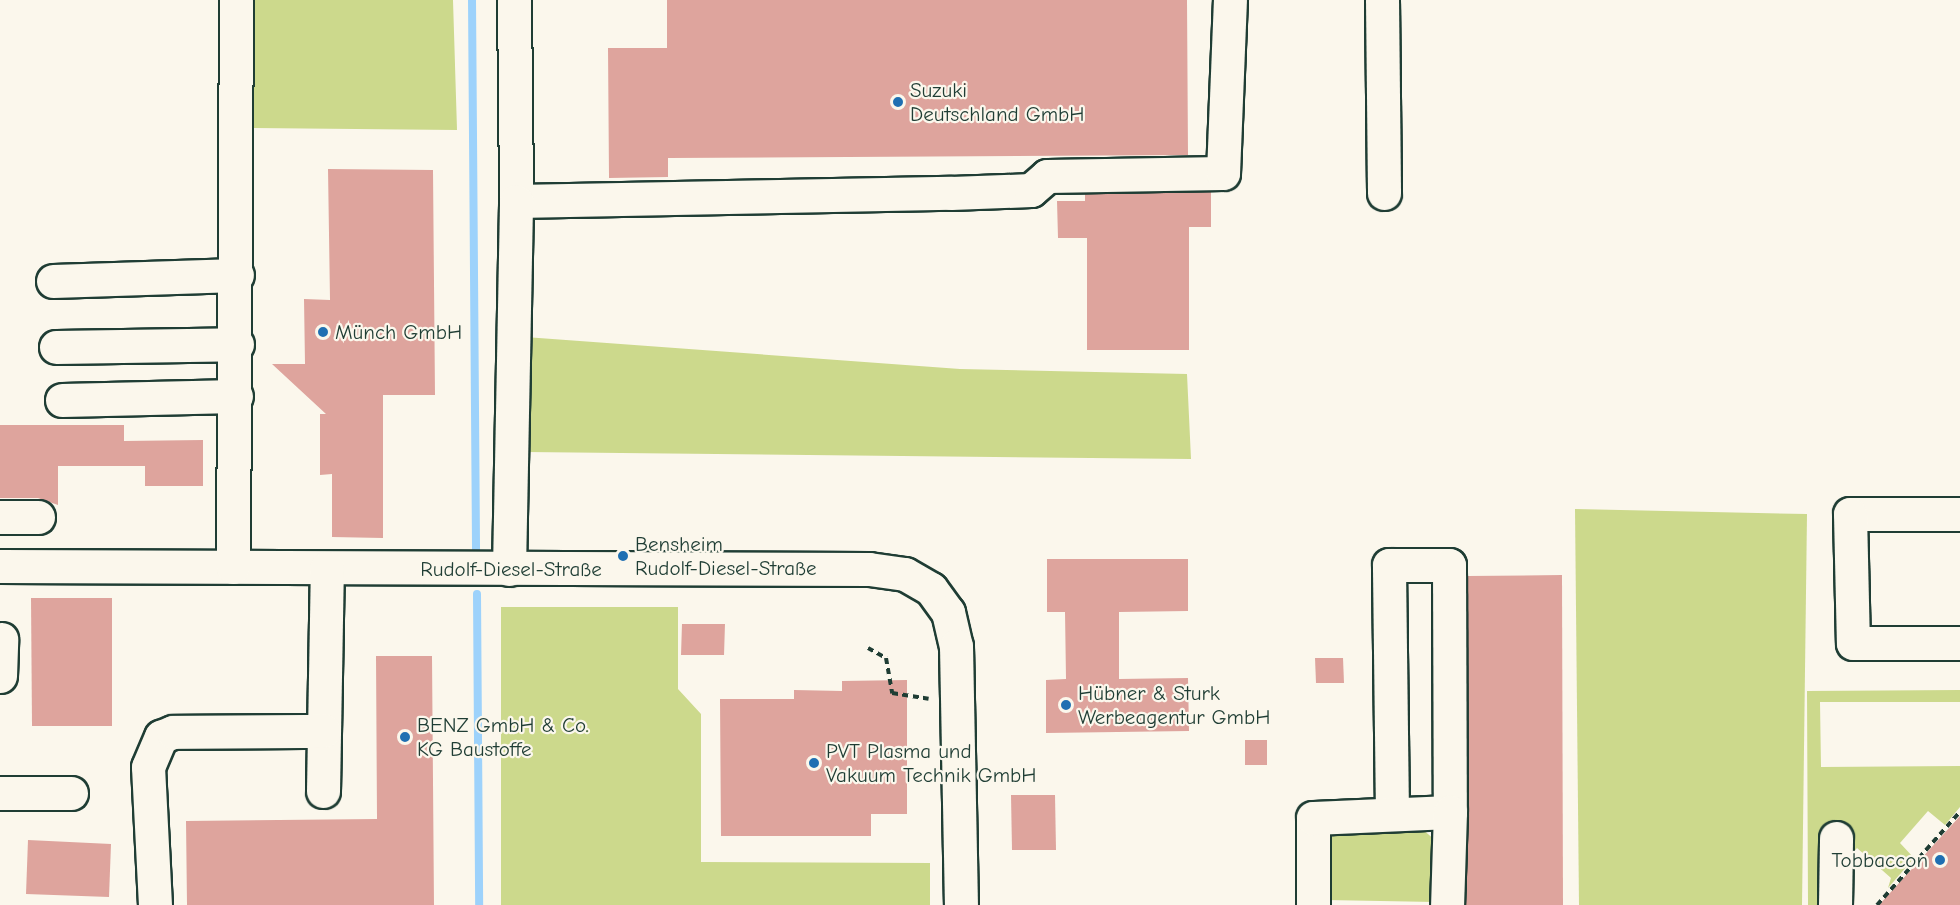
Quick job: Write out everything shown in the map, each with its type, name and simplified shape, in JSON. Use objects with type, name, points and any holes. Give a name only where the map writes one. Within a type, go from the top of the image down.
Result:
[{"type":"street","points":[[233,567],[237,344],[236,0]]},
{"type":"street","points":[[509,569],[516,201],[514,0]]},
{"type":"street","points":[[516,201],[1031,190],[1047,176],[1224,172],[1230,0]]},
{"type":"street","points":[[1382,0],[1384,193]]},
{"type":"street","points":[[53,281],[237,275]]},
{"type":"street","points":[[56,347],[237,344]]},
{"type":"street","points":[[62,400],[236,396]]},
{"type":"street","points":[[1960,514],[1850,514],[1853,643],[1960,643]]},
{"type":"street","points":[[0,518],[38,517]]},
{"type":"street","points":[[1392,814],[1389,565],[1449,565],[1450,812],[1447,905]]},
{"type":"street","name":"Rudolf-Diesel-Straße","points":[[0,566],[869,569],[904,574],[931,588],[948,612],[956,646],[961,905]]},
{"type":"street","points":[[323,791],[327,568]]},
{"type":"street","points":[[0,676],[1,639]]},
{"type":"street","points":[[155,905],[148,767],[161,737],[172,732],[324,731]]},
{"type":"street","points":[[0,792],[70,793]]},
{"type":"street","points":[[1313,905],[1313,818],[1450,812]]},
{"type":"street","points":[[1835,905],[1836,838]]},
{"type":"path","points":[[868,648],[886,658],[892,693],[957,700]]},
{"type":"path","points":[[1877,905],[1960,812]]},
{"type":"green space","points":[[250,0],[453,0],[457,130],[252,128]]},
{"type":"green space","points":[[525,337],[960,369],[1187,374],[1191,459],[526,452]]},
{"type":"green space","points":[[1575,509],[1807,514],[1802,905],[1579,905]]},
{"type":"green space","points":[[501,607],[678,607],[678,689],[701,714],[701,862],[930,863],[930,905],[501,905]]},
{"type":"green space","points":[[1960,690],[1960,702],[1820,702],[1821,767],[1960,766],[1960,807],[1945,825],[1928,811],[1900,843],[1914,858],[1888,888],[1891,878],[1857,848],[1851,855],[1843,834],[1820,834],[1821,905],[1808,905],[1807,691]]},
{"type":"green space","points":[[1422,829],[1435,840],[1435,902],[1326,900],[1327,843],[1338,830]]},
{"type":"building","name":"Suzuki Deutschland GmbH","points":[[667,0],[1187,0],[1188,155],[668,158],[668,177],[609,178],[608,48],[667,48]]},
{"type":"building","points":[[328,169],[433,170],[435,395],[383,395],[383,538],[332,537],[332,474],[320,475],[320,414],[326,414],[272,364],[305,364],[304,299],[330,300]]},
{"type":"building","points":[[1211,192],[1211,227],[1189,227],[1189,350],[1087,350],[1087,238],[1058,238],[1057,201],[1085,201],[1085,194]]},
{"type":"building","points":[[0,425],[124,425],[124,441],[203,440],[203,486],[145,486],[145,466],[58,466],[58,505],[38,498],[0,498]]},
{"type":"building","points":[[1047,559],[1188,559],[1188,611],[1119,612],[1119,679],[1188,678],[1189,731],[1046,733],[1046,680],[1066,679],[1065,612],[1047,612]]},
{"type":"building","points":[[1562,575],[1563,905],[1466,905],[1468,576]]},
{"type":"building","points":[[31,598],[112,598],[112,726],[32,726]]},
{"type":"building","points":[[682,624],[725,624],[724,655],[681,655]]},
{"type":"building","points":[[376,656],[432,656],[434,905],[187,905],[186,821],[377,819]]},
{"type":"building","points":[[1315,658],[1343,658],[1344,683],[1316,683]]},
{"type":"building","name":"PVT Plasma und Vakuum Technik GmbH","points":[[907,680],[907,814],[871,814],[871,836],[721,836],[720,699],[794,699],[794,690],[842,691],[842,681]]},
{"type":"building","points":[[1245,740],[1267,740],[1267,765],[1245,765]]},
{"type":"building","points":[[1011,795],[1055,795],[1056,850],[1012,850]]},
{"type":"building","name":"Tobbaccon","points":[[1960,816],[1960,905],[1879,905]]},
{"type":"building","points":[[28,840],[111,844],[109,897],[26,894]]},
{"type":"waterway","points":[[472,0],[476,549]]},
{"type":"waterway","points":[[477,594],[479,905]]},
{"type":"place","name":"Suzuki Deutschland GmbH","points":[[898,102]]},
{"type":"place","name":"Münch GmbH","points":[[323,332]]},
{"type":"place","name":"Bensheim Rudolf-Diesel-Straße","points":[[623,556]]},
{"type":"place","name":"Hübner & Sturk Werbeagentur GmbH","points":[[1066,705]]},
{"type":"place","name":"BENZ GmbH & Co. KG Baustoffe","points":[[405,737]]},
{"type":"place","name":"PVT Plasma und Vakuum Technik GmbH","points":[[814,763]]},
{"type":"place","name":"Tobbaccon","points":[[1940,860]]}]
